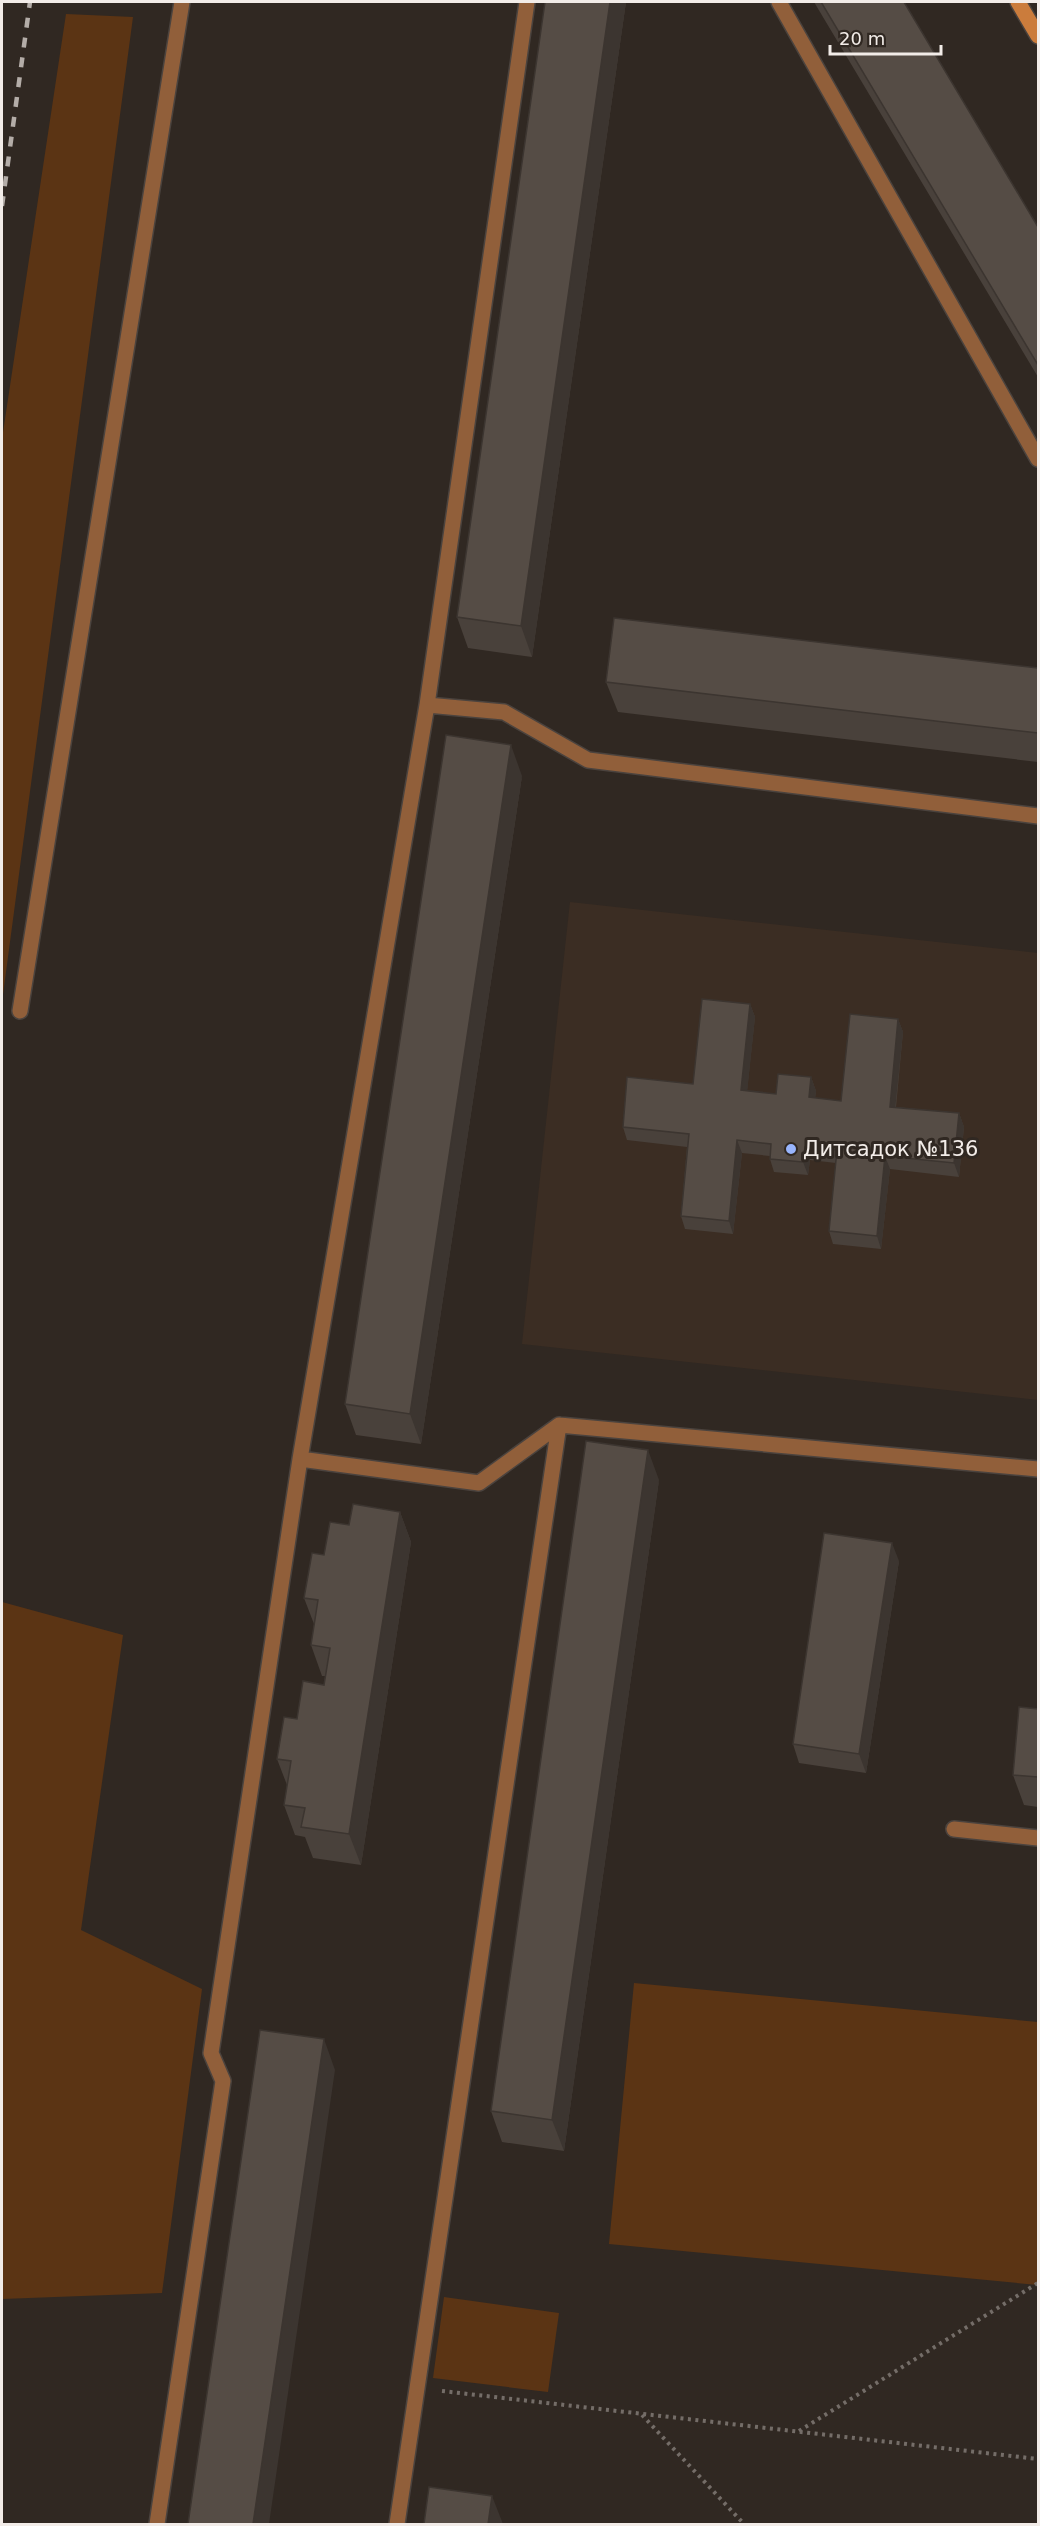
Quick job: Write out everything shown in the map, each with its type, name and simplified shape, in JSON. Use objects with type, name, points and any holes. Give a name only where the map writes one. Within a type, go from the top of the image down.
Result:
[{"type":"main road","points":[[1018,2],[1038,36]]},
{"type":"lane","points":[[20,1011],[182,2]]},
{"type":"lane","points":[[157,2524],[223,2081],[211,2053],[300,1459],[427,705],[527,2]]},
{"type":"lane","points":[[779,2],[1038,459]]},
{"type":"lane","points":[[427,705],[504,712],[588,760],[1038,816]]},
{"type":"lane","points":[[300,1459],[479,1483],[559,1425],[1038,1468]]},
{"type":"lane","points":[[397,2524],[559,1425]]},
{"type":"lane","points":[[954,1829],[1038,1839]]},
{"type":"path","points":[[798,2432],[1038,2283]]},
{"type":"path","points":[[417,2388],[1038,2459]]},
{"type":"path","points":[[642,2414],[744,2524]]},
{"type":"shaded area","points":[[66,14],[133,17],[2,1002],[2,439]]},
{"type":"shaded area","name":"Дитсадок №136","points":[[570,902],[1038,953],[1038,1400],[522,1344]]},
{"type":"shaded area","points":[[2,1602],[123,1635],[81,1930],[202,1989],[162,2293],[2,2299]]},
{"type":"shaded area","points":[[634,1983],[1038,2022],[1038,2285],[609,2244]]},
{"type":"shaded area","points":[[444,2297],[559,2313],[548,2392],[433,2378]]},
{"type":"building","points":[[545,2],[610,2],[521,626],[457,617]]},
{"type":"building","points":[[821,2],[904,2],[1038,227],[1038,365]]},
{"type":"building","points":[[614,618],[1038,668],[1038,733],[606,682]]},
{"type":"building","points":[[446,735],[511,745],[410,1414],[345,1404]]},
{"type":"building","points":[[702,999],[750,1004],[741,1090],[776,1094],[778,1074],[811,1077],[809,1097],[841,1101],[850,1014],[898,1019],[890,1107],[959,1113],[954,1163],[885,1156],[877,1236],[829,1231],[837,1150],[805,1147],[803,1162],[770,1159],[771,1144],[737,1140],[729,1221],[681,1216],[689,1134],[623,1127],[627,1077],[693,1084]]},
{"type":"building","points":[[586,1441],[648,1450],[552,2120],[491,2111]]},
{"type":"building","points":[[353,1504],[400,1512],[349,1834],[301,1827],[305,1808],[284,1805],[291,1761],[277,1759],[284,1717],[297,1719],[303,1681],[324,1685],[330,1648],[311,1645],[318,1600],[304,1598],[312,1553],[324,1555],[330,1522],[349,1525]]},
{"type":"building","points":[[824,1533],[892,1543],[859,1754],[793,1744]]},
{"type":"building","points":[[1019,1707],[1038,1709],[1038,1777],[1013,1775]]},
{"type":"building","points":[[260,2030],[324,2039],[253,2524],[188,2524]]},
{"type":"building","points":[[429,2487],[492,2496],[488,2524],[424,2524]]},
{"type":"railway","points":[[2,206],[30,2]]},
{"type":"place","name":"Дитсадок №136","points":[[791,1149]]}]
